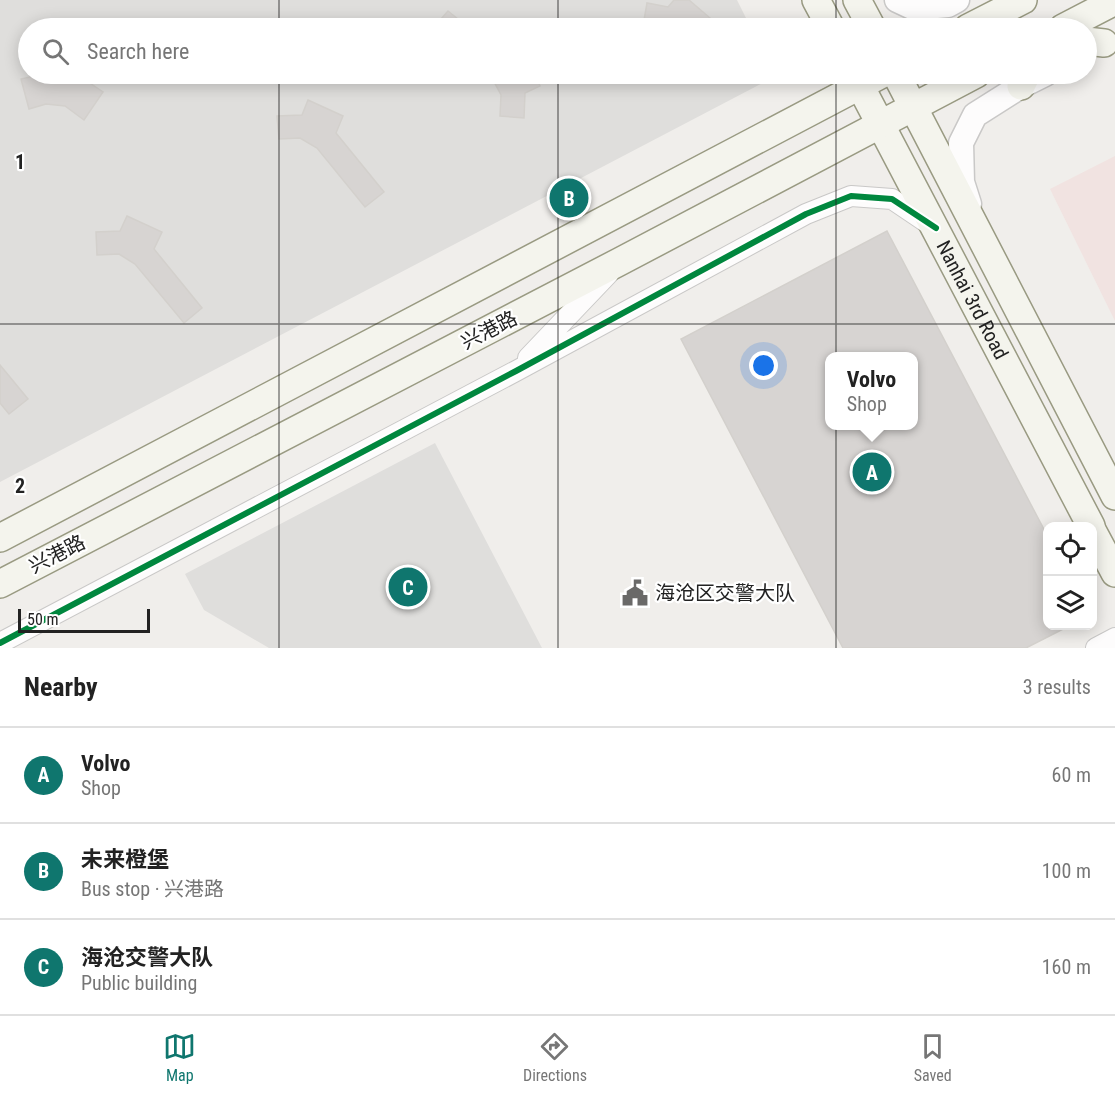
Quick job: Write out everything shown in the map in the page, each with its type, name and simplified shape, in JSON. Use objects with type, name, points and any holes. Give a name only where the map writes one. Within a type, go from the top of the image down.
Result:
[{"type":"main road","points":[[816,0],[826,18]]},
{"type":"main road","points":[[857,0],[867,18]]},
{"type":"main road","points":[[988,18],[1023,0]]},
{"type":"main road","points":[[1082,18],[1115,1]]},
{"type":"main road","name":"兴港路","points":[[0,538],[853,84]]},
{"type":"main road","name":"Nanhai 3rd Road","points":[[868,84],[881,123],[1089,522]]},
{"type":"main road","name":"Nanhai 3rd Road","points":[[901,84],[1115,496]]},
{"type":"main road","name":"兴港路","points":[[0,584],[956,84]]},
{"type":"main road","name":"Nanhai 3rd Road","points":[[1097,538],[1115,573]]},
{"type":"street","points":[[897,0],[914,8],[948,5],[957,0]]},
{"type":"street","points":[[977,229],[962,182],[961,143],[975,115],[1018,84]]},
{"type":"street","points":[[0,644],[516,371],[806,214],[851,196],[892,199],[936,228]]},
{"type":"street","points":[[516,371],[619,262]]},
{"type":"street","points":[[1096,648],[1115,638]]},
{"type":"shaded area","points":[[0,0],[737,0],[746,18],[18,18],[18,84],[761,84],[0,482]]},
{"type":"shaded area","points":[[1115,156],[1115,321],[1050,189]]},
{"type":"shaded area","points":[[435,443],[542,648],[269,648],[204,610],[185,574]]},
{"type":"building","points":[[674,0],[689,0],[710,18],[644,18],[647,3],[668,7]]},
{"type":"building","points":[[448,11],[457,18],[442,18]]},
{"type":"building","points":[[22,84],[91,84],[103,92],[84,120],[65,106],[46,104],[29,109]]},
{"type":"building","points":[[495,84],[539,84],[540,86],[525,93],[524,118],[500,116],[501,95]]},
{"type":"building","points":[[308,100],[343,116],[336,133],[384,192],[365,207],[317,148],[300,138],[279,139],[277,116],[302,115]]},
{"type":"building","points":[[127,216],[162,232],[154,249],[202,308],[184,323],[135,264],[119,254],[97,255],[96,232],[120,231]]},
{"type":"building","points":[[887,231],[1043,527],[1043,630],[1061,630],[1026,648],[843,648],[681,339]]},
{"type":"building","points":[[0,365],[28,399],[9,414],[0,403]]},
{"type":"cycle path","points":[[0,643],[516,371],[806,214],[851,196],[892,199],[936,228]]},
{"type":"place","name":"未来橙堡","points":[[569,198]]},
{"type":"place","name":"Volvo","points":[[872,472]]},
{"type":"place","name":"海沧交警大队","points":[[408,587]]},
{"type":"place","name":"海沧区交警大队","points":[[635,593]]}]
